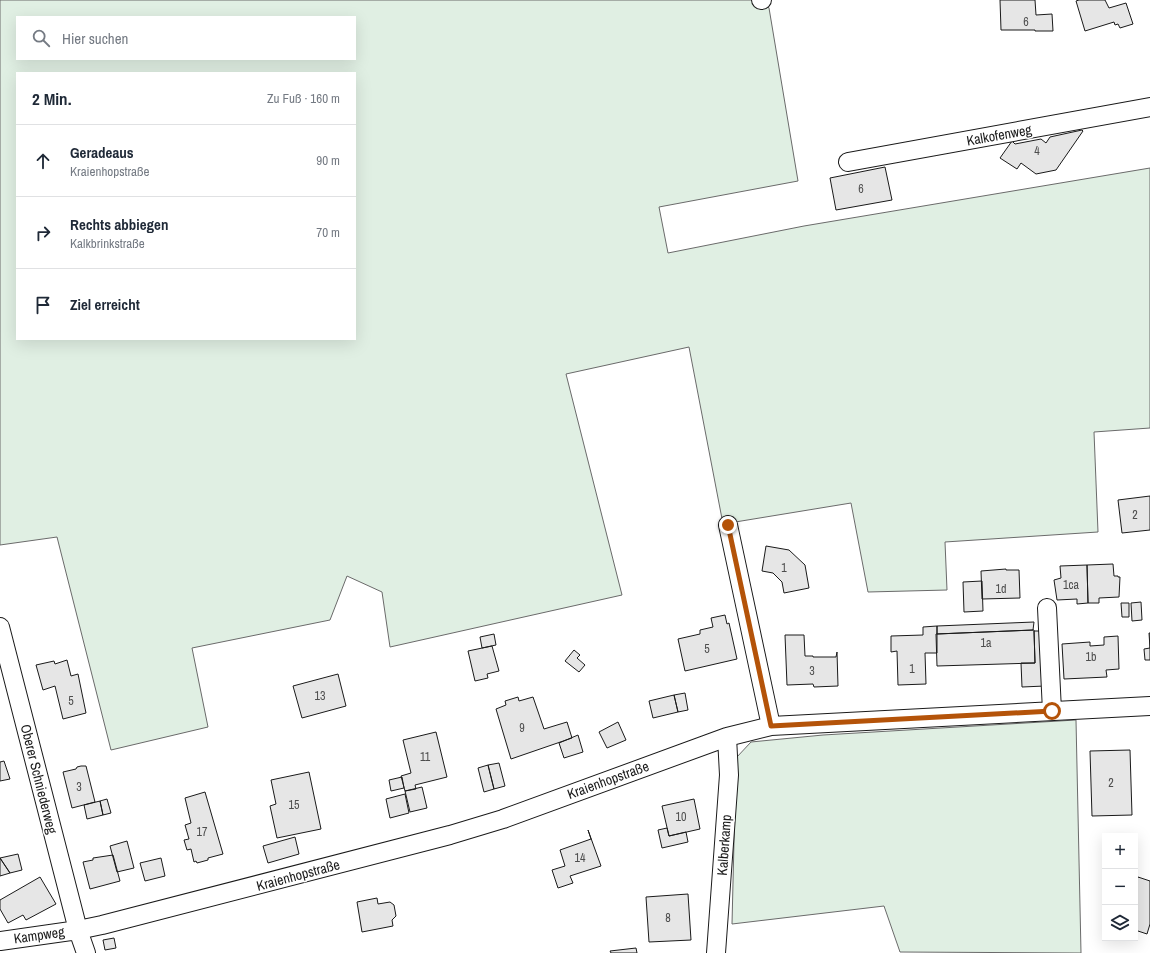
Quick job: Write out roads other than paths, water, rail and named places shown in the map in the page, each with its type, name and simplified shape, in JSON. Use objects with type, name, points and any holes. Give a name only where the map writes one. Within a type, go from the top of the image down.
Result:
[{"type":"street","name":"Kalkofenweg","points":[[848,162],[1150,107]]},
{"type":"street","points":[[728,525],[771,726]]},
{"type":"street","points":[[1048,608],[1052,711]]},
{"type":"street","name":"Oberer Schniederweg","points":[[0,627],[78,930],[86,953]]},
{"type":"street","name":"Kraienhopstraße","points":[[78,930],[465,831],[503,819],[727,737],[771,726],[1150,706]]},
{"type":"street","name":"Kalberkamp","points":[[716,953],[729,775],[727,737]]},
{"type":"street","name":"Kampweg","points":[[0,941],[78,930]]}]
